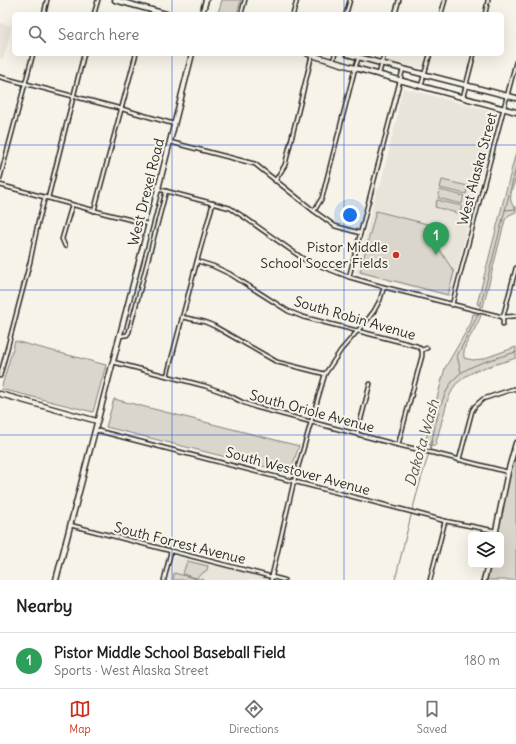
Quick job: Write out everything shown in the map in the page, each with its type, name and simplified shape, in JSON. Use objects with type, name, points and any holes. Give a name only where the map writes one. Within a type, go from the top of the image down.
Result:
[{"type":"street","points":[[44,12],[47,0]]},
{"type":"street","points":[[95,12],[98,0]]},
{"type":"street","points":[[115,0],[147,12]]},
{"type":"street","points":[[203,12],[206,0]]},
{"type":"street","points":[[242,12],[245,0]]},
{"type":"street","points":[[294,12],[297,0]]},
{"type":"street","points":[[347,12],[350,0]]},
{"type":"street","points":[[396,12],[399,0]]},
{"type":"street","points":[[442,12],[445,0]]},
{"type":"street","points":[[485,12],[488,0]]},
{"type":"street","points":[[0,178],[33,56]]},
{"type":"street","points":[[0,376],[30,262],[38,223],[74,96],[84,56]]},
{"type":"street","points":[[94,211],[135,56]]},
{"type":"street","name":"West Drexel Road","points":[[56,580],[191,56]]},
{"type":"street","points":[[275,181],[285,165],[311,56]]},
{"type":"street","points":[[316,56],[333,62],[516,112]]},
{"type":"street","points":[[333,62],[334,56]]},
{"type":"street","points":[[355,56],[516,98]]},
{"type":"street","points":[[379,74],[384,56]]},
{"type":"street","points":[[421,86],[429,56]]},
{"type":"street","points":[[463,97],[473,56]]},
{"type":"street","points":[[314,211],[322,198],[359,57]]},
{"type":"street","name":"West Alaska Street","points":[[452,305],[516,62]]},
{"type":"street","points":[[349,277],[403,69]]},
{"type":"street","points":[[0,77],[174,124]]},
{"type":"street","points":[[170,142],[255,164],[335,226],[360,233]]},
{"type":"street","points":[[0,185],[94,211],[149,224]]},
{"type":"street","points":[[158,189],[230,208],[306,260],[349,277],[452,305],[503,317],[516,316]]},
{"type":"street","name":"West Drexel Road","points":[[119,336],[127,335],[129,332],[166,191]]},
{"type":"street","points":[[65,246],[62,239],[72,204]]},
{"type":"street","points":[[167,376],[213,204]]},
{"type":"street","name":"South Robin Avenue","points":[[197,261],[213,266],[230,274],[288,311],[303,317],[417,346],[422,350]]},
{"type":"street","points":[[503,324],[503,317],[516,268]]},
{"type":"street","points":[[271,578],[294,481],[325,374],[341,350],[375,310],[384,287]]},
{"type":"street","points":[[182,317],[205,322],[214,326],[277,362],[325,374]]},
{"type":"street","points":[[398,445],[422,356],[422,350],[427,348]]},
{"type":"street","name":"South Oriole Avenue","points":[[112,362],[205,386],[255,407],[398,445],[508,472]]},
{"type":"street","points":[[357,434],[370,384]]},
{"type":"street","points":[[459,460],[472,411],[475,406],[483,399],[516,389]]},
{"type":"street","points":[[0,394],[97,421]]},
{"type":"street","name":"South Westover Avenue","points":[[95,430],[446,522],[491,532]]},
{"type":"street","points":[[496,532],[508,472],[516,443]]},
{"type":"street","points":[[430,580],[446,522]]},
{"type":"street","name":"South Forrest Avenue","points":[[70,525],[271,578],[284,580]]},
{"type":"street","points":[[164,580],[171,551]]},
{"type":"street","points":[[484,580],[487,568]]},
{"type":"shaded area","points":[[222,0],[241,0],[238,12],[218,12]]},
{"type":"shaded area","points":[[0,23],[12,26],[3,59],[0,59]]},
{"type":"shaded area","points":[[403,88],[498,113],[483,171],[481,173],[450,297],[356,273],[376,192],[380,186]]},
{"type":"shaded area","points":[[516,152],[516,175],[511,199],[514,207],[516,207],[516,212],[509,215],[505,220],[483,307],[477,304]]},
{"type":"shaded area","points":[[442,180],[468,186],[466,194],[440,188]]},
{"type":"shaded area","points":[[440,190],[464,196],[462,204],[438,198]]},
{"type":"shaded area","points":[[437,200],[462,206],[460,214],[435,207]]},
{"type":"shaded area","name":"Pistor Middle School Soccer Fields","points":[[376,211],[435,226],[432,238],[454,272],[448,295],[360,272]]},
{"type":"shaded area","points":[[473,314],[481,315],[464,349],[464,358],[473,360],[482,359],[516,347],[516,358],[477,370],[466,376],[455,385],[448,399],[435,446],[425,443],[445,368],[471,323]]},
{"type":"shaded area","points":[[15,341],[106,365],[93,412],[1,389]]},
{"type":"shaded area","points":[[114,399],[299,446],[290,473],[106,427]]},
{"type":"shaded area","points":[[516,451],[516,580],[487,580],[489,568],[504,568],[504,532],[498,532],[502,510]]},
{"type":"shaded area","points":[[174,556],[268,578],[267,580],[168,580]]},
{"type":"shaded area","points":[[187,561],[208,566],[207,570],[196,578],[183,574]]},
{"type":"shaded area","points":[[174,573],[197,579],[203,579],[173,580]]},
{"type":"waterway","points":[[461,372],[457,356],[478,315],[516,168]]},
{"type":"waterway","points":[[505,210],[516,209]]},
{"type":"waterway","name":"Dakota Wash","points":[[395,580],[438,414],[445,394],[455,378],[467,369],[516,352]]},
{"type":"place","name":"Pistor Middle School Soccer Fields","points":[[396,255]]},
{"type":"place","name":"Pistor Middle School Baseball Field","points":[[436,255]]}]
